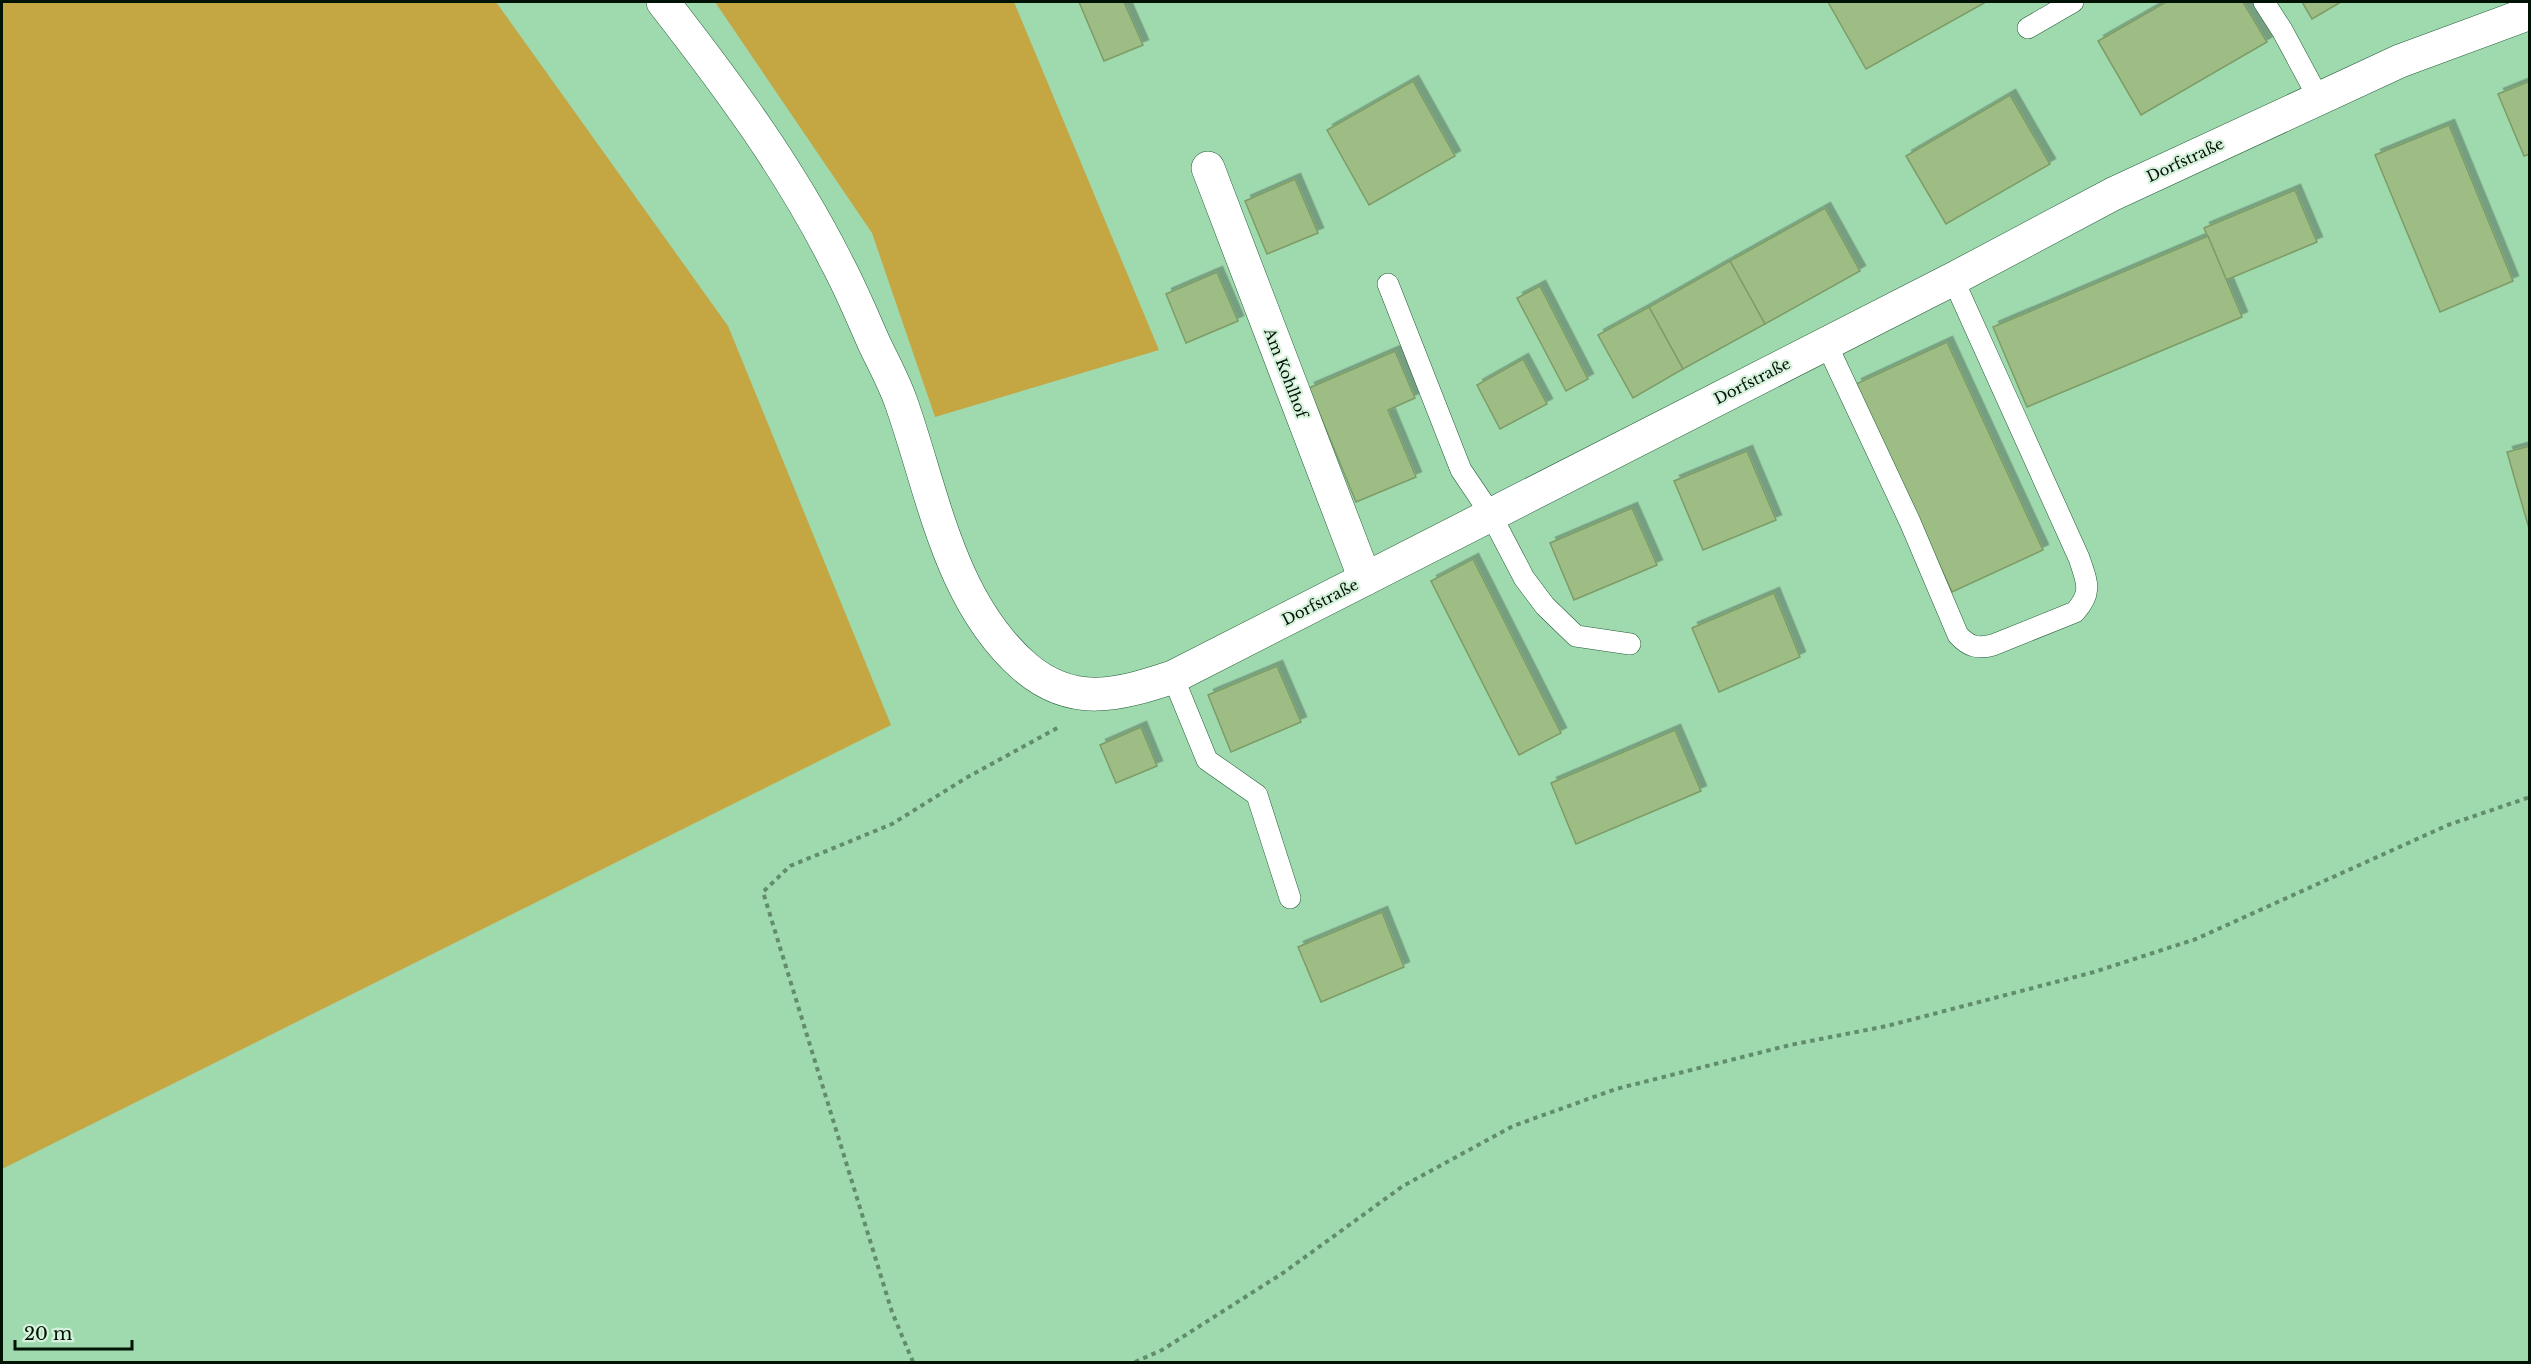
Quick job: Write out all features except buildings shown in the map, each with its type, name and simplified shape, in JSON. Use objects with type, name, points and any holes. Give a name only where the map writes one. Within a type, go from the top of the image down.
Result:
[{"type":"main road","name":"Dorfstraße","points":[[663,2],[730,89],[787,175],[837,262],[900,400],[935,514],[962,579],[989,629],[1026,667],[1048,682],[1070,692],[1092,696],[1132,691],[1173,677],[1490,513],[1953,279],[2113,194],[2318,97],[2400,61],[2529,13]]},
{"type":"main road","name":"Am Kohlhof","points":[[1208,168],[1365,579]]},
{"type":"lane","points":[[2028,28],[2073,2]]},
{"type":"lane","points":[[2264,2],[2282,30],[2318,97]]},
{"type":"lane","points":[[1826,343],[1910,522],[1958,635],[1963,641],[1980,648],[2075,612],[2084,602],[2088,592],[2079,558],[1953,279]]},
{"type":"lane","points":[[1388,284],[1461,470],[1490,513],[1524,578],[1545,606],[1576,636],[1630,644]]},
{"type":"lane","points":[[1173,677],[1207,760],[1257,795],[1290,898]]},
{"type":"path","points":[[913,1362],[892,1312],[763,892],[790,866],[892,824],[966,778],[1062,726],[1092,696]]},
{"type":"path","points":[[1136,1362],[1162,1350],[1283,1273],[1403,1186],[1514,1126],[1616,1089],[1790,1045],[1887,1026],[2094,972],[2196,939],[2448,825],[2529,797]]},
{"type":"shaded area","points":[[2,2],[496,2],[728,326],[891,725],[2,1169]]},
{"type":"shaded area","points":[[715,2],[1014,2],[1159,350],[935,417],[872,233]]}]
